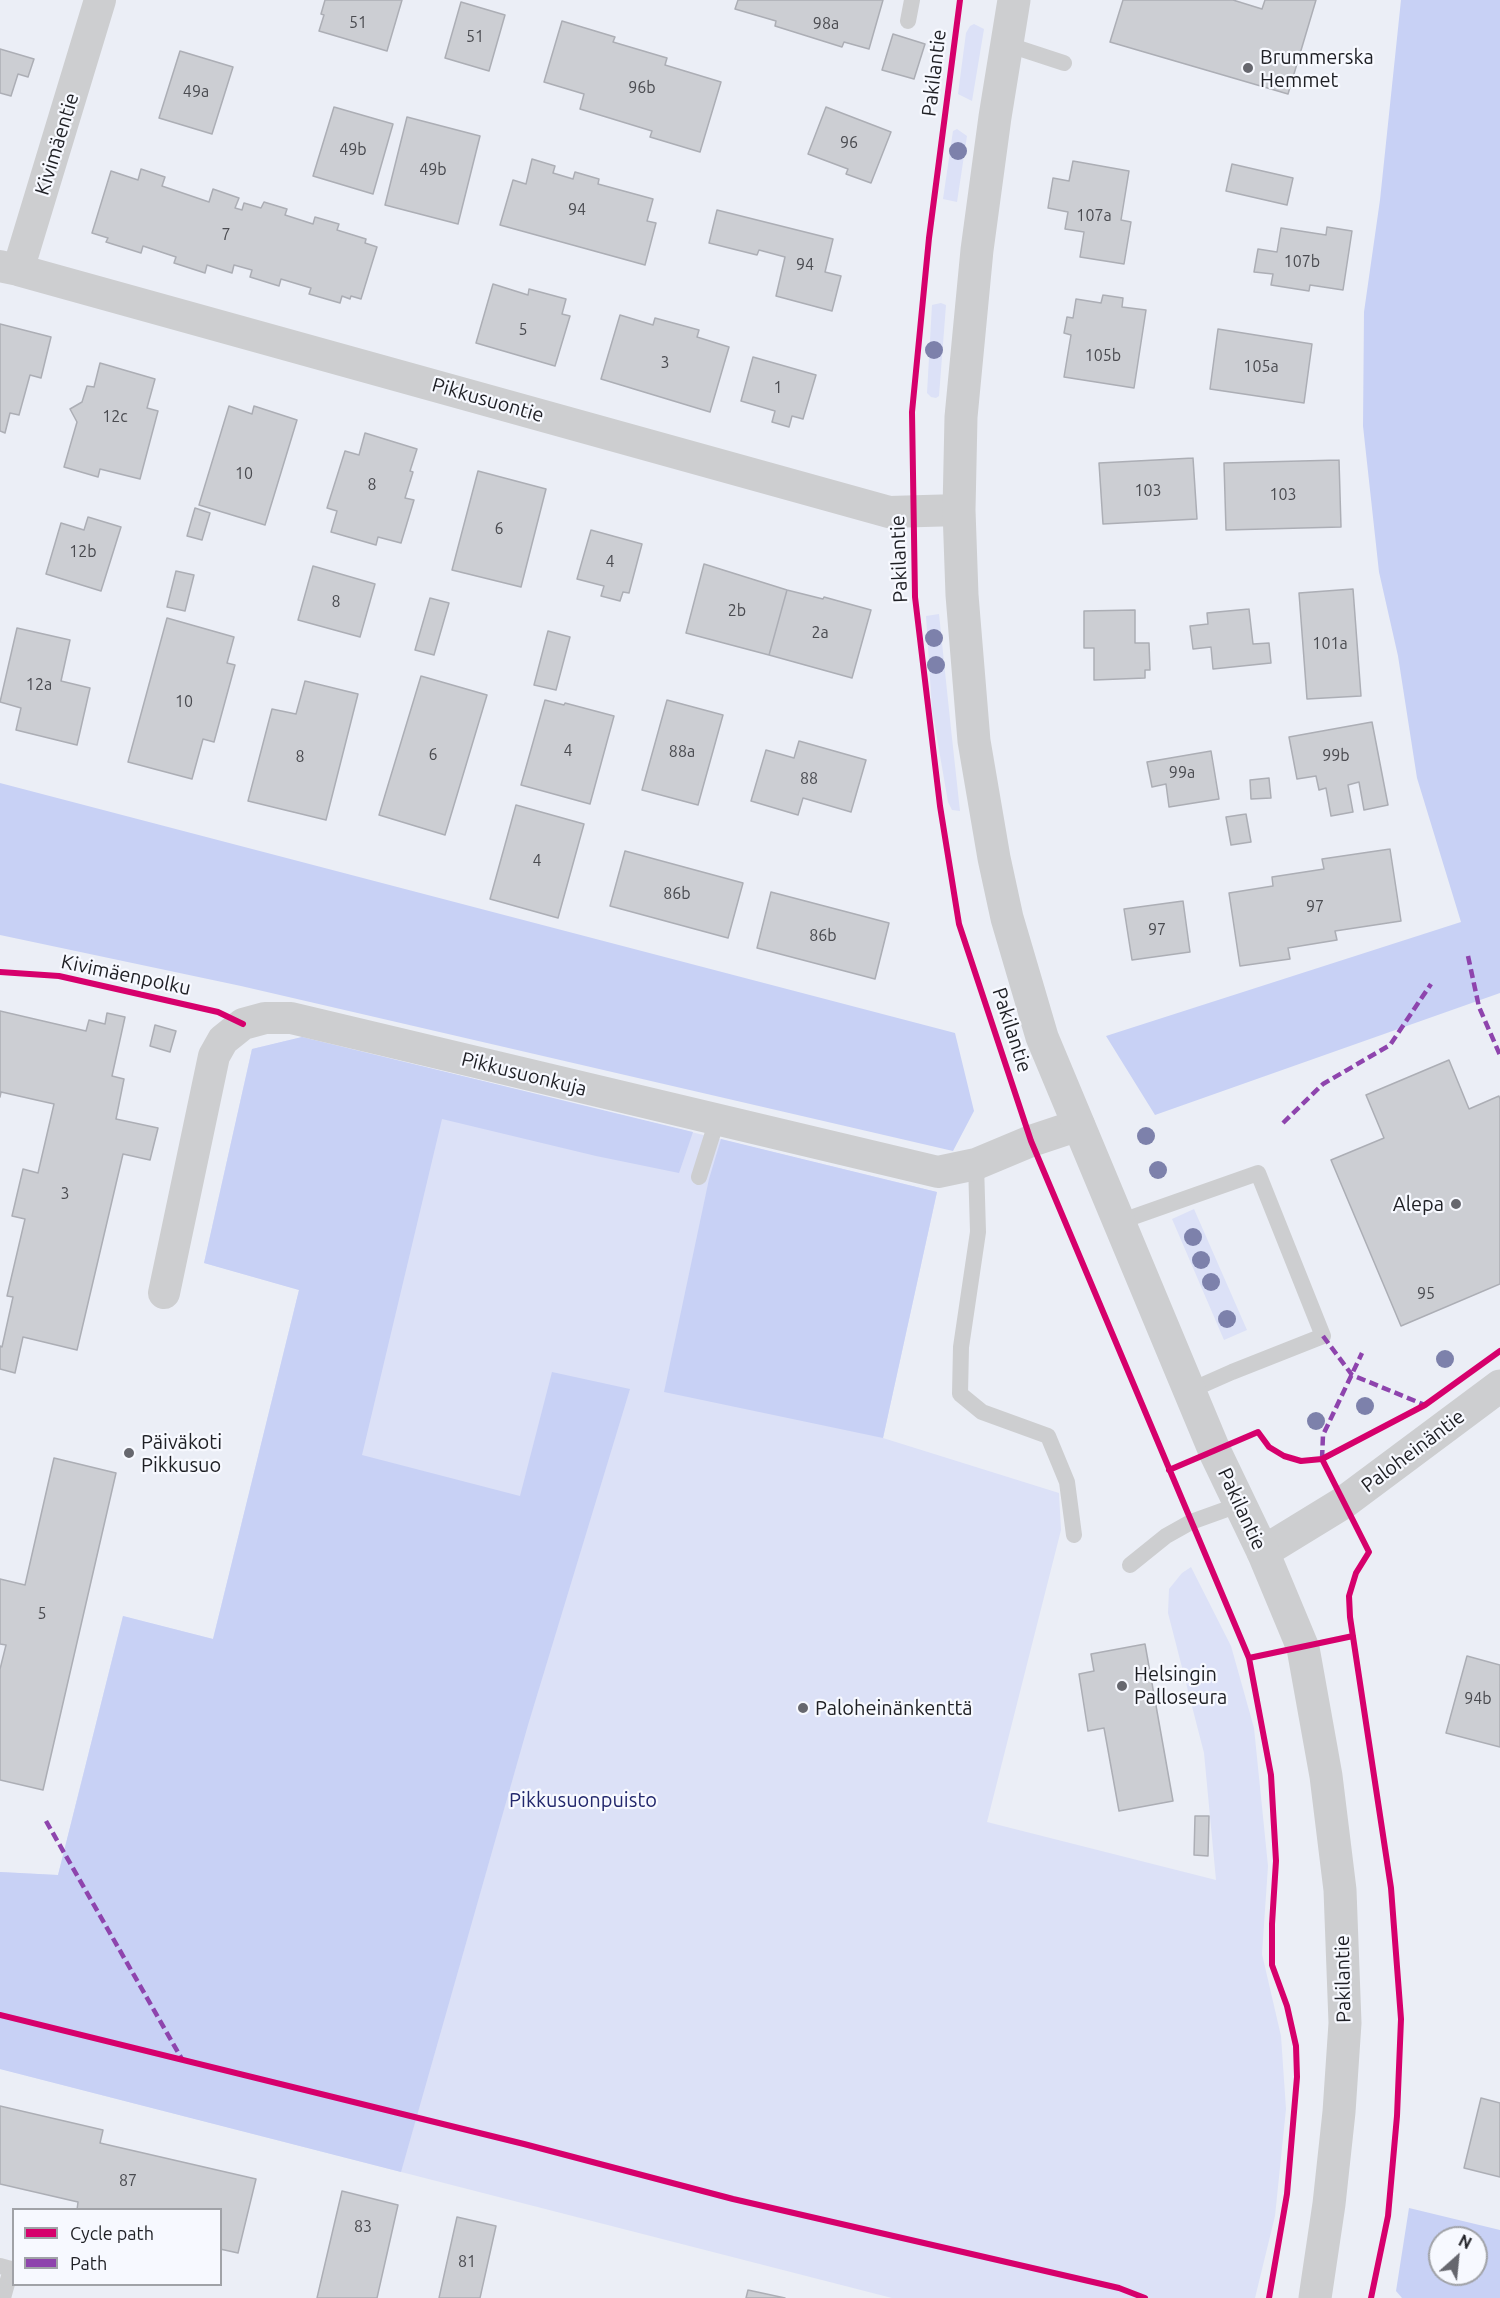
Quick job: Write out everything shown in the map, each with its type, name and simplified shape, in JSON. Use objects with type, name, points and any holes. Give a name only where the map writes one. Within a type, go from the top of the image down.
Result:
[{"type":"main road","name":"Pakilantie","points":[[1014,0],[977,250],[961,417],[962,595],[974,741],[1007,918],[1042,1037],[1215,1452],[1263,1552],[1304,1648],[1326,1776],[1340,1890],[1345,2023],[1335,2146],[1315,2298]]},
{"type":"main road","name":"Paloheinäntie","points":[[1263,1552],[1343,1503],[1500,1386]]},
{"type":"street","name":"Kivimäentie","points":[[9,268],[100,0]]},
{"type":"street","name":"Pikkusuontie","points":[[9,268],[890,512],[960,510]]},
{"type":"street","name":"Pikkusuonkuja","points":[[164,1293],[213,1056],[223,1040],[243,1024],[265,1018],[291,1018],[938,1172],[976,1164],[1031,1141],[1079,1125]]},
{"type":"lane","points":[[908,21],[912,0]]},
{"type":"lane","points":[[1006,44],[1064,63]]},
{"type":"lane","points":[[699,1177],[717,1120]]},
{"type":"lane","points":[[976,1164],[978,1232],[961,1347],[960,1394],[982,1412],[1048,1436],[1066,1482],[1074,1535]]},
{"type":"lane","points":[[1119,1222],[1258,1173],[1323,1336],[1189,1391]]},
{"type":"lane","points":[[1130,1565],[1166,1536],[1191,1522],[1241,1504]]},
{"type":"lane","points":[[0,2266],[11,2269],[3,2298]]},
{"type":"green space","points":[[974,24],[984,29],[972,101],[958,94],[966,33]]},
{"type":"green space","points":[[957,129],[967,136],[957,202],[943,199],[953,131]]},
{"type":"green space","points":[[941,303],[946,305],[939,396],[936,398],[927,393],[932,305]]},
{"type":"green space","points":[[939,614],[960,811],[952,810],[948,802],[932,709],[926,616]]},
{"type":"green space","name":"Pikkusuonpuisto","points":[[302,1037],[937,1192],[883,1438],[1059,1493],[1061,1530],[987,1822],[1216,1880],[1204,1753],[1168,1613],[1169,1589],[1182,1573],[1191,1567],[1231,1646],[1254,1728],[1268,1866],[1262,1954],[1281,2036],[1286,2109],[1275,2216],[1255,2298],[892,2298],[0,2069],[0,1872],[58,1875],[123,1616],[213,1639],[299,1290],[204,1263],[252,1049]]},
{"type":"green space","points":[[1194,1209],[1247,1330],[1224,1340],[1172,1219]]},
{"type":"shaded area","points":[[1401,0],[1500,0],[1500,993],[1155,1115],[1106,1036],[1461,922],[1417,778],[1398,656],[1379,572],[1363,426],[1364,312],[1380,200]]},
{"type":"shaded area","points":[[0,783],[955,1033],[974,1111],[953,1151],[241,986],[0,935]]},
{"type":"shaded area","points":[[302,1037],[693,1132],[679,1173],[596,1156],[442,1119],[362,1455],[520,1496],[552,1372],[630,1389],[528,1725],[401,2172],[0,2069],[0,1872],[58,1875],[123,1616],[213,1639],[299,1290],[204,1263],[252,1049]]},
{"type":"shaded area","points":[[721,1139],[937,1192],[883,1438],[664,1392],[709,1179]]},
{"type":"shaded area","points":[[1409,2208],[1483,2226],[1428,2226],[1428,2286],[1488,2286],[1488,2227],[1500,2230],[1500,2298],[1402,2298],[1396,2291]]},
{"type":"building","points":[[325,0],[402,0],[387,51],[319,31],[324,15],[321,14]]},
{"type":"building","points":[[738,0],[883,0],[869,49],[844,42],[842,47],[775,26],[776,21],[735,9]]},
{"type":"building","name":"Brummerska Hemmet","points":[[1123,0],[1233,0],[1262,9],[1265,0],[1316,0],[1288,94],[1110,42]]},
{"type":"building","points":[[461,2],[505,15],[489,71],[445,58]]},
{"type":"building","points":[[562,21],[615,37],[613,42],[667,58],[665,65],[721,82],[700,152],[650,137],[652,131],[580,109],[584,94],[544,82]]},
{"type":"building","points":[[893,34],[925,44],[914,79],[882,70]]},
{"type":"building","points":[[0,49],[34,59],[28,77],[18,74],[11,96],[0,93]]},
{"type":"building","points":[[180,51],[233,67],[212,134],[159,118]]},
{"type":"building","points":[[334,107],[393,124],[373,194],[313,176]]},
{"type":"building","points":[[826,107],[891,132],[871,183],[846,174],[848,169],[808,154]]},
{"type":"building","points":[[407,117],[480,136],[458,224],[385,205]]},
{"type":"building","points":[[532,159],[555,166],[553,173],[573,179],[575,172],[599,179],[598,184],[653,199],[647,221],[656,223],[645,265],[500,225],[513,180],[526,184]]},
{"type":"building","points":[[1073,161],[1129,171],[1121,220],[1131,222],[1124,264],[1080,257],[1084,232],[1065,229],[1068,212],[1048,208],[1053,178],[1069,181]]},
{"type":"building","points":[[1232,164],[1293,178],[1287,205],[1226,191]]},
{"type":"building","points":[[141,169],[165,177],[162,186],[209,202],[213,189],[239,198],[235,208],[242,210],[244,203],[261,208],[264,202],[287,209],[285,215],[313,224],[315,217],[339,224],[337,230],[366,239],[365,243],[377,247],[361,299],[342,296],[340,303],[309,294],[311,288],[281,279],[279,286],[250,277],[252,270],[234,265],[232,273],[207,265],[205,273],[174,263],[176,257],[143,246],[141,253],[106,242],[108,238],[92,233],[111,171],[138,180]]},
{"type":"building","points":[[717,210],[833,239],[825,272],[841,276],[832,311],[776,296],[785,257],[759,250],[757,255],[709,243]]},
{"type":"building","points":[[1327,227],[1352,231],[1343,290],[1310,285],[1309,291],[1271,285],[1273,274],[1254,272],[1258,249],[1277,252],[1281,228],[1326,235]]},
{"type":"building","points":[[493,284],[528,295],[529,289],[566,299],[562,314],[570,316],[555,366],[476,343]]},
{"type":"building","points":[[1103,295],[1123,298],[1122,307],[1146,310],[1134,388],[1064,377],[1071,335],[1064,333],[1067,317],[1073,318],[1076,299],[1101,303]]},
{"type":"building","points":[[620,315],[653,325],[655,318],[699,330],[697,337],[729,347],[710,412],[601,379]]},
{"type":"building","points":[[0,324],[51,337],[41,378],[30,375],[19,415],[10,413],[5,433],[0,431]]},
{"type":"building","points":[[1218,329],[1312,344],[1304,403],[1210,389]]},
{"type":"building","points":[[753,357],[816,375],[803,419],[792,416],[789,427],[772,422],[775,411],[741,401]]},
{"type":"building","points":[[100,363],[155,379],[147,408],[158,411],[140,479],[100,469],[98,477],[64,467],[77,422],[70,409],[82,402],[87,386],[94,387]]},
{"type":"building","points":[[229,406],[252,414],[254,406],[297,420],[265,525],[199,505]]},
{"type":"building","points":[[365,433],[417,449],[405,498],[414,500],[401,543],[378,537],[376,545],[331,532],[337,511],[327,508],[345,451],[359,455]]},
{"type":"building","points":[[1193,458],[1197,519],[1103,524],[1099,463]]},
{"type":"building","points":[[1339,460],[1341,527],[1226,530],[1224,463]]},
{"type":"building","points":[[478,471],[546,489],[521,587],[452,570]]},
{"type":"building","points":[[195,508],[210,513],[202,540],[187,536]]},
{"type":"building","points":[[88,517],[121,527],[101,591],[46,574],[61,523],[84,530]]},
{"type":"building","points":[[591,530],[642,544],[629,593],[623,592],[620,601],[601,596],[604,586],[577,579]]},
{"type":"building","points":[[704,564],[787,590],[769,655],[686,633]]},
{"type":"building","points":[[313,566],[375,584],[360,637],[298,620]]},
{"type":"building","points":[[176,571],[194,575],[185,611],[167,607]]},
{"type":"building","points":[[1353,589],[1361,696],[1307,699],[1299,593]]},
{"type":"building","points":[[787,590],[871,610],[852,678],[769,655]]},
{"type":"building","points":[[430,598],[449,603],[434,655],[415,650]]},
{"type":"building","points":[[1249,609],[1253,644],[1269,643],[1271,663],[1213,669],[1211,647],[1193,649],[1190,626],[1208,624],[1207,613]]},
{"type":"building","points":[[1135,610],[1135,643],[1149,643],[1150,670],[1145,670],[1145,678],[1094,680],[1094,648],[1084,648],[1084,611]]},
{"type":"building","points":[[167,618],[234,637],[227,663],[235,665],[214,742],[203,739],[192,779],[128,762]]},
{"type":"building","points":[[17,628],[70,640],[61,681],[90,688],[77,745],[16,730],[21,708],[0,702]]},
{"type":"building","points":[[548,631],[570,637],[556,690],[534,685]]},
{"type":"building","points":[[421,676],[487,695],[445,835],[379,815]]},
{"type":"building","points":[[305,681],[358,694],[326,820],[248,801],[272,709],[296,714]]},
{"type":"building","points":[[545,700],[614,716],[590,804],[521,785]]},
{"type":"building","points":[[667,700],[723,715],[698,805],[642,790]]},
{"type":"building","points":[[1372,722],[1388,805],[1364,810],[1359,782],[1348,785],[1353,812],[1331,816],[1326,788],[1319,790],[1316,776],[1297,779],[1289,737]]},
{"type":"building","points":[[799,741],[866,760],[851,812],[803,798],[798,815],[751,801],[766,750],[794,758]]},
{"type":"building","points":[[1211,751],[1219,799],[1169,807],[1166,784],[1152,787],[1147,762]]},
{"type":"building","points":[[1269,778],[1271,798],[1251,799],[1250,780]]},
{"type":"building","points":[[516,805],[584,824],[558,918],[490,899]]},
{"type":"building","points":[[1246,814],[1251,842],[1231,845],[1226,817]]},
{"type":"building","points":[[1390,849],[1401,921],[1335,931],[1337,940],[1288,948],[1290,959],[1240,966],[1229,893],[1273,886],[1272,877],[1324,869],[1322,859]]},
{"type":"building","points":[[625,851],[743,883],[728,938],[610,906]]},
{"type":"building","points":[[771,892],[889,923],[875,979],[757,948]]},
{"type":"building","points":[[1183,901],[1190,952],[1132,960],[1124,909]]},
{"type":"building","points":[[0,1011],[86,1031],[89,1020],[105,1024],[107,1013],[125,1017],[112,1076],[124,1079],[116,1119],[158,1128],[150,1160],[123,1154],[77,1350],[23,1337],[15,1373],[0,1369],[0,1346],[2,1347],[13,1297],[7,1296],[25,1219],[12,1216],[23,1169],[38,1173],[54,1104],[1,1092],[0,1097]]},
{"type":"building","points":[[155,1025],[176,1031],[170,1052],[150,1046]]},
{"type":"building","points":[[1449,1060],[1469,1109],[1499,1096],[1500,1099],[1500,1284],[1401,1326],[1331,1160],[1384,1138],[1366,1095]]},
{"type":"building","points":[[54,1458],[116,1473],[43,1790],[0,1780],[0,1669],[6,1645],[0,1644],[0,1579],[25,1585]]},
{"type":"building","points":[[1145,1644],[1173,1801],[1119,1811],[1104,1728],[1088,1731],[1079,1674],[1094,1671],[1091,1654]]},
{"type":"building","points":[[1467,1656],[1500,1665],[1500,1747],[1446,1733]]},
{"type":"building","points":[[1195,1816],[1209,1816],[1208,1856],[1194,1855]]},
{"type":"building","points":[[1481,2098],[1500,2103],[1500,2177],[1464,2168]]},
{"type":"building","points":[[0,2106],[103,2130],[100,2143],[256,2179],[238,2253],[222,2249],[222,2208],[77,2208],[78,2202],[0,2184]]},
{"type":"building","points":[[342,2191],[398,2205],[377,2298],[317,2298]]},
{"type":"building","points":[[457,2217],[496,2226],[480,2298],[439,2298]]},
{"type":"building","points":[[748,2290],[785,2298],[746,2298]]},
{"type":"marked path","points":[[1468,956],[1479,1007],[1500,1055]]},
{"type":"marked path","points":[[1283,1123],[1323,1084],[1390,1045],[1431,984]]},
{"type":"marked path","points":[[1323,1336],[1352,1375],[1425,1405]]},
{"type":"marked path","points":[[1322,1459],[1323,1435],[1362,1353]]},
{"type":"marked path","points":[[46,1821],[183,2061]]},
{"type":"cycle path","points":[[960,0],[929,238],[912,412],[915,597],[940,806],[959,924],[1031,1141],[1249,1658],[1271,1775],[1276,1861],[1272,1965],[1287,2006],[1296,2046],[1297,2077],[1287,2194],[1269,2298]]},
{"type":"cycle path","name":"Kivimäenpolku","points":[[0,972],[59,976],[218,1012],[243,1024]]},
{"type":"cycle path","points":[[1322,1459],[1425,1405],[1500,1351]]},
{"type":"cycle path","points":[[1169,1470],[1258,1432],[1269,1447],[1284,1456],[1301,1461],[1322,1459],[1369,1552],[1356,1573],[1349,1596],[1350,1617],[1391,1888],[1401,2019],[1397,2116],[1388,2216],[1371,2298]]},
{"type":"cycle path","points":[[1249,1658],[1353,1636]]},
{"type":"cycle path","points":[[0,2015],[524,2144],[733,2199],[1119,2288],[1145,2298]]},
{"type":"place","name":"Brummerska Hemmet","points":[[1248,68]]},
{"type":"place","name":"Alepa","points":[[1456,1204]]},
{"type":"place","name":"Päiväkoti Pikkusuo","points":[[129,1453]]},
{"type":"place","name":"Helsingin Palloseura","points":[[1122,1686]]},
{"type":"place","name":"Paloheinänkenttä","points":[[803,1708]]}]
